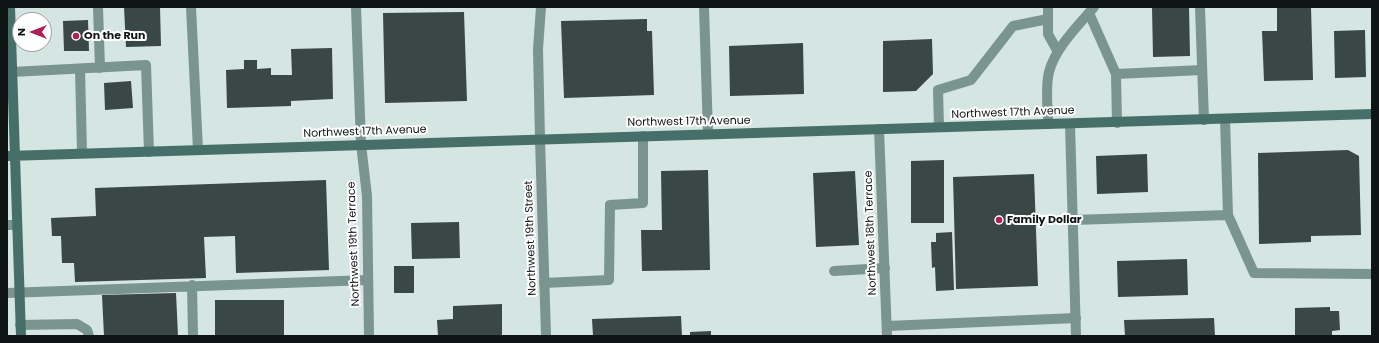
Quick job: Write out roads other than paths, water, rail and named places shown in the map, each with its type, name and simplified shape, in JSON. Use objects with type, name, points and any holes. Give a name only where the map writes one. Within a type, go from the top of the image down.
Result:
[{"type":"main road","points":[[10,7],[12,72],[12,225],[19,292],[21,336]]},
{"type":"main road","name":"Northwest 17th Avenue","points":[[11,156],[1372,114]]},
{"type":"street","points":[[98,7],[100,68]]},
{"type":"street","points":[[191,7],[198,150]]},
{"type":"street","name":"Northwest 19th Terrace","points":[[356,7],[361,144],[367,196],[369,336]]},
{"type":"street","name":"Northwest 19th Street","points":[[541,7],[538,49],[546,336]]},
{"type":"street","points":[[704,7],[708,134]]},
{"type":"street","points":[[1048,7],[1048,34],[1058,52]]},
{"type":"street","points":[[1200,7],[1204,120]]},
{"type":"street","points":[[1048,124],[1049,73],[1058,52],[1092,10]]},
{"type":"street","points":[[1092,10],[1116,74],[1117,123]]},
{"type":"street","points":[[939,127],[938,90],[971,80],[1014,26],[1048,19]]},
{"type":"street","points":[[12,72],[146,65],[150,152]]},
{"type":"street","points":[[80,68],[82,153]]},
{"type":"street","points":[[1116,74],[1202,70]]},
{"type":"street","points":[[1225,119],[1228,215],[1254,273],[1372,274]]},
{"type":"street","points":[[1070,124],[1076,336]]},
{"type":"street","name":"Northwest 18th Terrace","points":[[879,129],[887,331]]},
{"type":"street","points":[[544,283],[609,280],[610,205],[643,203],[643,136]]},
{"type":"street","points":[[1073,220],[1228,215]]},
{"type":"street","points":[[834,271],[884,268]]},
{"type":"street","points":[[7,293],[192,285],[368,280]]},
{"type":"street","points":[[192,285],[193,336]]},
{"type":"street","points":[[887,331],[1076,318]]},
{"type":"street","points":[[20,325],[77,324],[87,330],[89,336]]},
{"type":"place","name":"On the Run","points":[[76,36]]},
{"type":"place","name":"Family Dollar","points":[[999,220]]}]
